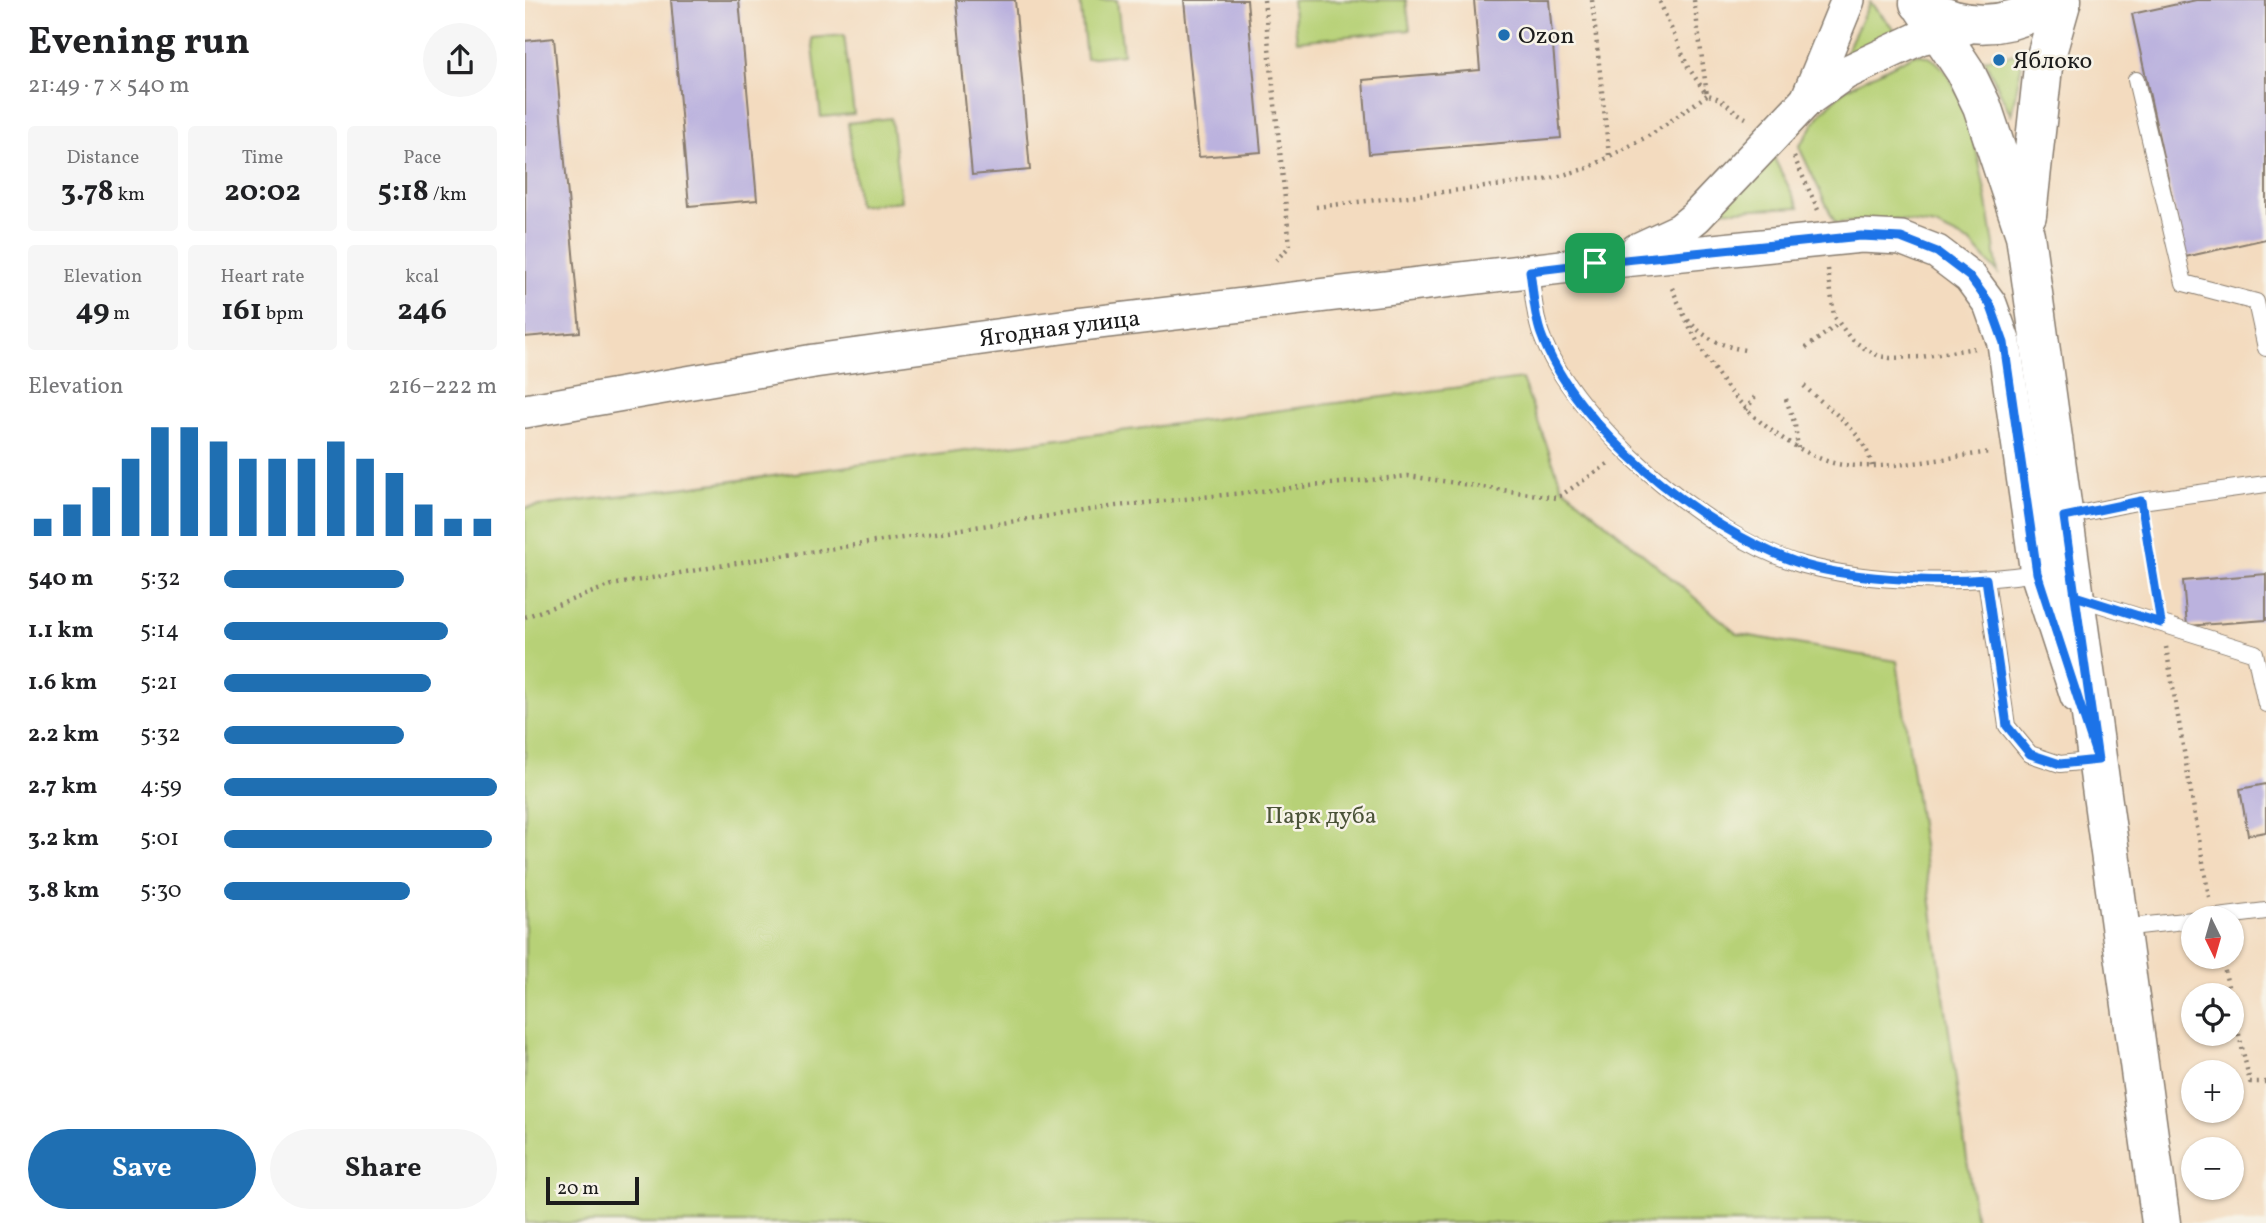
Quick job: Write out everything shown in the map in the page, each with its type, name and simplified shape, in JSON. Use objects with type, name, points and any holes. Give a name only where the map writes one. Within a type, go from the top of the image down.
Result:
[{"type":"main road","points":[[1926,14],[1977,24],[2013,20],[2029,14],[2051,0]]},
{"type":"main road","points":[[2025,235],[2041,78],[2062,0]]},
{"type":"main road","points":[[1926,14],[1965,71],[1982,106],[2025,235],[2161,1223]]},
{"type":"street","points":[[1807,100],[1848,0]]},
{"type":"street","points":[[1595,263],[1636,250],[1680,230],[1741,172],[1807,100],[1845,73],[1920,38],[1926,14]]},
{"type":"street","points":[[1595,263],[1861,236],[1901,238],[1937,252],[1970,277],[1990,304],[2004,343],[2037,573],[2098,760]]},
{"type":"street","name":"Ягодная улица","points":[[525,411],[814,361],[1069,326],[1595,263]]},
{"type":"lane","points":[[2136,80],[2184,283],[2256,302],[2266,348]]},
{"type":"lane","points":[[1530,271],[1541,333],[1563,379],[1603,430],[1649,473],[1715,523],[1760,548],[1799,563],[1863,575],[1958,581],[2037,573]]},
{"type":"lane","points":[[2064,517],[2141,501],[2266,484]]},
{"type":"lane","points":[[1986,579],[2007,726],[2030,754],[2060,764],[2098,760]]},
{"type":"lane","points":[[2075,596],[2255,653],[2266,704]]},
{"type":"lane","points":[[2244,914],[2266,911]]},
{"type":"lane","points":[[2121,928],[2181,921]]},
{"type":"path","points":[[1264,0],[1290,246],[1276,260]]},
{"type":"path","points":[[1592,0],[1609,155]]},
{"type":"path","points":[[1658,0],[1688,68],[1706,95],[1719,97],[1737,114],[1755,122]]},
{"type":"path","points":[[1695,0],[1706,95]]},
{"type":"path","points":[[1316,207],[1545,180],[1588,167],[1652,134],[1706,95]]},
{"type":"path","points":[[1793,153],[1822,218]]},
{"type":"path","points":[[1828,268],[1835,316],[1839,324],[1864,348],[1879,356],[1921,357],[1985,347]]},
{"type":"path","points":[[1669,280],[1684,315],[1723,384],[1746,410],[1772,432],[1798,448],[1841,465],[1872,467],[2001,451]]},
{"type":"path","points":[[1684,315],[1699,332],[1712,341],[1745,350]]},
{"type":"path","points":[[1806,348],[1839,324]]},
{"type":"path","points":[[1804,386],[1858,436],[1865,446],[1872,467]]},
{"type":"path","points":[[1746,410],[1756,395]]},
{"type":"path","points":[[1786,399],[1795,425],[1798,448]]},
{"type":"path","points":[[525,617],[612,585],[748,561],[1116,506],[1408,476],[1557,498],[1626,451]]},
{"type":"path","points":[[2141,501],[2205,906]]},
{"type":"path","points":[[2242,1046],[2250,1082],[2266,1082]]},
{"type":"green space","points":[[1080,0],[1117,0],[1123,54],[1086,58]]},
{"type":"green space","points":[[1292,0],[1406,0],[1410,30],[1297,41]]},
{"type":"green space","points":[[1870,2],[1895,30],[1841,62]]},
{"type":"green space","points":[[844,35],[854,114],[821,117],[812,38]]},
{"type":"green space","points":[[2024,53],[2011,115],[1984,59]]},
{"type":"green space","points":[[1915,54],[1931,58],[1946,72],[1959,96],[1978,157],[1998,273],[1971,243],[1936,226],[1897,220],[1835,223],[1799,147],[1821,113],[1845,89]]},
{"type":"green space","points":[[891,118],[901,201],[858,206],[848,123]]},
{"type":"green space","points":[[1771,152],[1799,207],[1714,211]]},
{"type":"green space","name":"Парк дуба","points":[[1522,379],[1562,486],[1738,634],[1897,661],[1976,1223],[525,1223],[525,508]]},
{"type":"building","points":[[671,0],[739,0],[757,200],[689,206]]},
{"type":"building","points":[[956,0],[1015,0],[1030,170],[972,175]]},
{"type":"building","points":[[1184,0],[1247,0],[1261,152],[1199,157]]},
{"type":"building","points":[[1474,0],[1549,0],[1561,138],[1369,154],[1363,80],[1480,70]]},
{"type":"building","points":[[2196,0],[2266,0],[2266,239],[2185,257],[2132,14]]},
{"type":"building","points":[[554,38],[580,332],[525,337],[525,41]]},
{"type":"building","points":[[2266,574],[2266,620],[2187,626],[2183,581]]},
{"type":"building","points":[[2266,784],[2266,832],[2248,835],[2240,789]]},
{"type":"place","name":"Ozon","points":[[1504,35]]},
{"type":"place","name":"Яблоко","points":[[1999,60]]},
{"type":"route","points":[[1595,263],[1530,271],[1541,333],[1563,379],[1603,430],[1649,473],[1715,523],[1760,548],[1799,563],[1851,574],[1958,581],[1986,579],[2007,726],[2030,754],[2060,764],[2098,760],[2075,596],[2161,623],[2141,501],[2064,517],[2075,596],[2087,678],[2098,760],[2037,573],[2004,343],[1990,304],[1970,277],[1937,252],[1901,238],[1861,236],[1595,263]]}]
